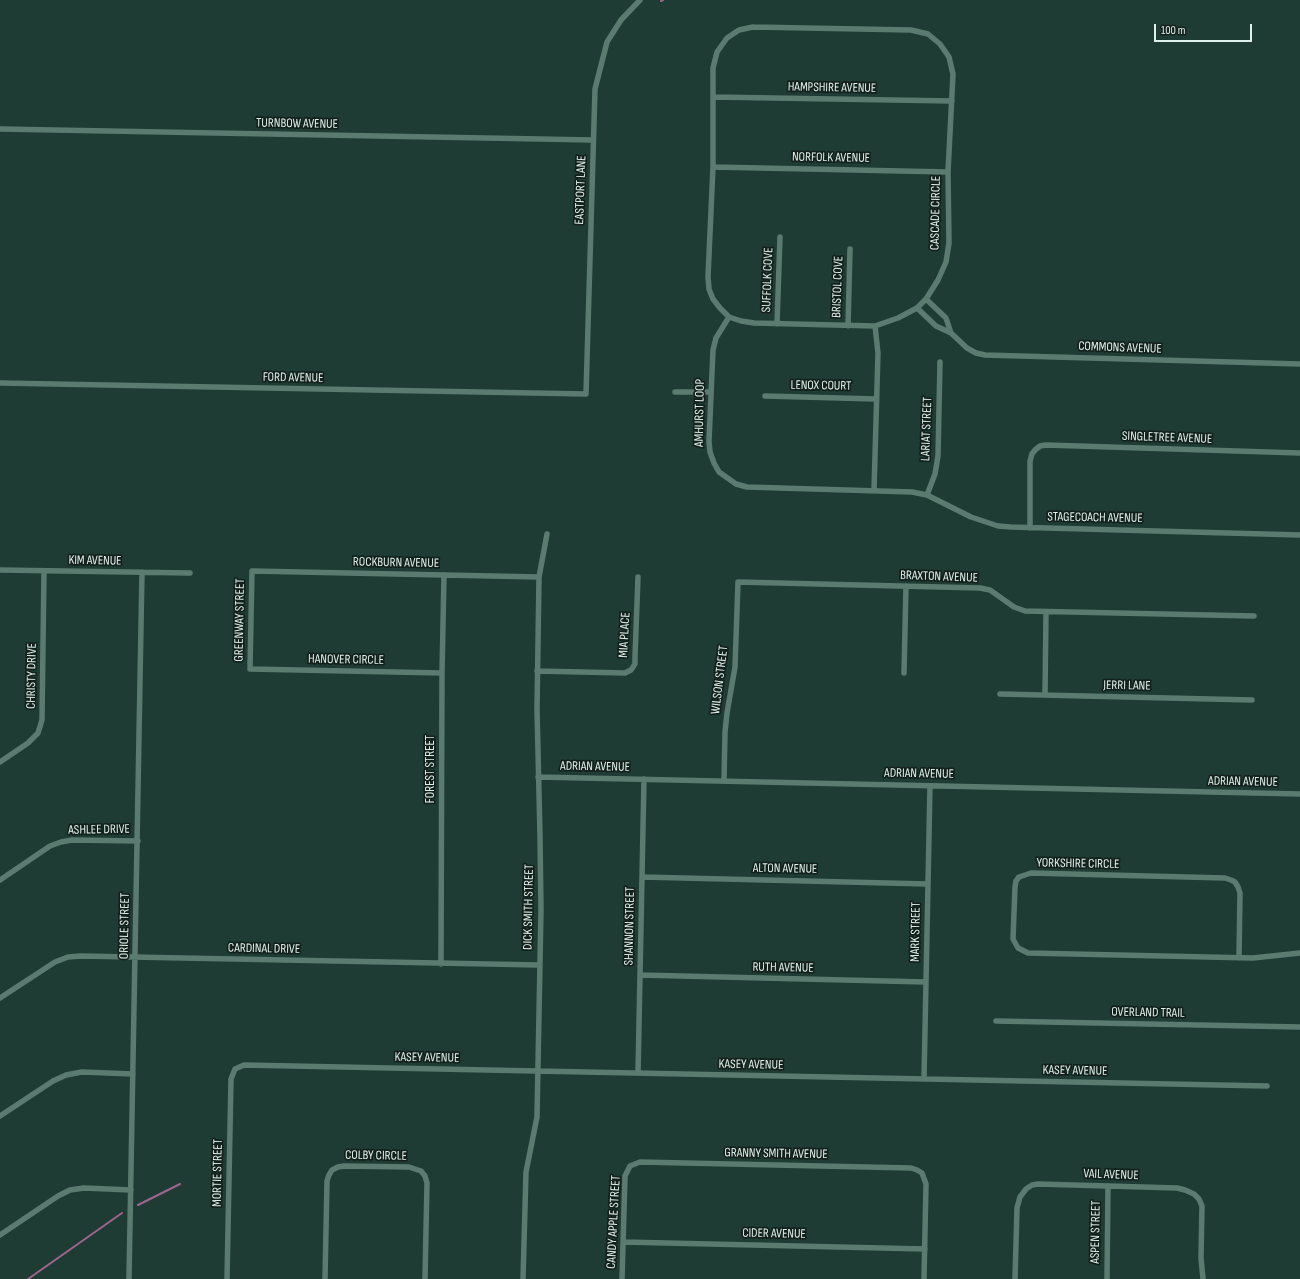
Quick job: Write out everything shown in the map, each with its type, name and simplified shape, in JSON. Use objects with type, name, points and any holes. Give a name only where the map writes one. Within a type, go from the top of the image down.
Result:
[{"type":"street","name":"EASTPORT LANE","points":[[586,394],[595,89],[607,42],[621,20],[640,0]]},
{"type":"street","name":"CASCADE CIRCLE","points":[[753,27],[911,30],[928,34],[940,44],[948,57],[953,74],[952,101],[948,172],[949,243],[946,262],[938,280],[926,299],[917,308],[898,318],[875,326],[848,326],[741,322],[729,317],[720,308],[713,299],[709,289],[708,277],[713,167],[713,68],[716,52],[727,38],[739,30],[753,27]]},
{"type":"street","name":"HAMPSHIRE AVENUE","points":[[713,97],[952,101]]},
{"type":"street","name":"TURNBOW AVENUE","points":[[0,129],[593,140]]},
{"type":"street","name":"NORFOLK AVENUE","points":[[713,167],[948,172]]},
{"type":"street","name":"SUFFOLK COVE","points":[[777,324],[780,238]]},
{"type":"street","name":"BRISTOL COVE","points":[[848,326],[850,249]]},
{"type":"street","name":"COMMONS AVENUE","points":[[926,299],[946,318],[951,333]]},
{"type":"street","name":"COMMONS AVENUE","points":[[917,308],[936,326],[951,333],[967,348],[976,353],[985,355],[1299,365]]},
{"type":"street","name":"AMHURST LOOP","points":[[729,317],[716,338],[713,350],[710,452],[719,472],[736,484],[747,487],[896,490]]},
{"type":"street","points":[[874,490],[878,353],[875,326]]},
{"type":"street","name":"LARIAT STREET","points":[[927,495],[935,474],[937,460],[940,362]]},
{"type":"street","name":"FORD AVENUE","points":[[0,383],[586,394]]},
{"type":"street","points":[[675,392],[711,392]]},
{"type":"street","name":"LENOX COURT","points":[[765,396],[876,399]]},
{"type":"street","name":"SINGLETREE AVENUE","points":[[1030,528],[1030,461],[1032,454],[1040,446],[1300,453]]},
{"type":"street","name":"STAGECOACH AVENUE","points":[[896,490],[927,495],[971,517],[986,522],[1011,527],[1300,534]]},
{"type":"street","name":"DICK SMITH STREET","points":[[523,1279],[526,1172],[536,1126],[538,1072],[541,910],[537,709],[539,577],[547,534]]},
{"type":"street","name":"KIM AVENUE","points":[[0,570],[190,573]]},
{"type":"street","name":"CHRISTY DRIVE","points":[[0,762],[28,743],[38,733],[42,720],[44,571]]},
{"type":"street","name":"ROCKBURN AVENUE","points":[[252,571],[539,577]]},
{"type":"street","name":"GREENWAY STREET","points":[[250,670],[252,571]]},
{"type":"street","name":"ORIOLE STREET","points":[[129,1279],[142,572]]},
{"type":"street","name":"FOREST STREET","points":[[441,964],[442,673],[444,575]]},
{"type":"street","name":"MIA PLACE","points":[[538,671],[625,673],[631,670],[635,664],[636,657],[638,577]]},
{"type":"street","name":"BRAXTON AVENUE","points":[[738,582],[980,588],[990,590],[1014,607],[1025,611],[1254,616]]},
{"type":"street","name":"WILSON STREET","points":[[724,781],[725,732],[735,667],[738,582]]},
{"type":"street","points":[[904,673],[906,586]]},
{"type":"street","points":[[1045,695],[1046,612]]},
{"type":"street","name":"HANOVER CIRCLE","points":[[250,670],[442,673]]},
{"type":"street","name":"JERRI LANE","points":[[1000,694],[1252,700]]},
{"type":"street","name":"ADRIAN AVENUE","points":[[538,777],[1300,794]]},
{"type":"street","name":"SHANNON STREET","points":[[638,1073],[644,779]]},
{"type":"street","name":"MARK STREET","points":[[924,1079],[930,786]]},
{"type":"street","name":"ASHLEE DRIVE","points":[[0,880],[50,846],[61,842],[72,840],[138,841]]},
{"type":"street","name":"YORKSHIRE CIRCLE","points":[[1239,958],[1240,893],[1235,882],[1225,878],[1031,873],[1019,877],[1014,887],[1013,938],[1018,948],[1028,953],[1239,958],[1266,957],[1300,953]]},
{"type":"street","name":"ALTON AVENUE","points":[[642,877],[928,884]]},
{"type":"street","name":"CARDINAL DRIVE","points":[[0,998],[55,962],[68,957],[81,956],[539,965]]},
{"type":"street","name":"RUTH AVENUE","points":[[640,975],[926,982]]},
{"type":"street","name":"OVERLAND TRAIL","points":[[996,1021],[1300,1027]]},
{"type":"street","name":"KASEY AVENUE","points":[[235,1069],[244,1065],[1267,1086]]},
{"type":"street","name":"MORTIE STREET","points":[[227,1279],[231,1079],[235,1069]]},
{"type":"street","points":[[0,1116],[53,1081],[66,1075],[82,1072],[133,1074]]},
{"type":"street","name":"GRANNY SMITH AVENUE","points":[[630,1166],[640,1162],[911,1168],[922,1173],[926,1184],[925,1249]]},
{"type":"street","name":"COLBY CIRCLE","points":[[325,1279],[327,1181],[332,1170],[344,1166],[409,1167],[421,1171],[426,1176],[425,1279]]},
{"type":"street","name":"CANDY APPLE STREET","points":[[622,1279],[625,1176],[630,1166]]},
{"type":"street","name":"VAIL AVENUE","points":[[1015,1279],[1017,1208],[1020,1197],[1026,1188],[1038,1184],[1176,1188],[1186,1190],[1194,1194],[1199,1199],[1202,1206],[1201,1258],[1203,1279]]},
{"type":"street","name":"ASPEN STREET","points":[[1107,1279],[1108,1186]]},
{"type":"street","points":[[0,1235],[58,1196],[70,1190],[84,1188],[131,1190]]},
{"type":"street","name":"CIDER AVENUE","points":[[623,1242],[925,1249]]},
{"type":"street","points":[[924,1279],[925,1249]]},
{"type":"waterway","points":[[138,1205],[180,1184]]},
{"type":"waterway","points":[[28,1279],[122,1213]]}]
